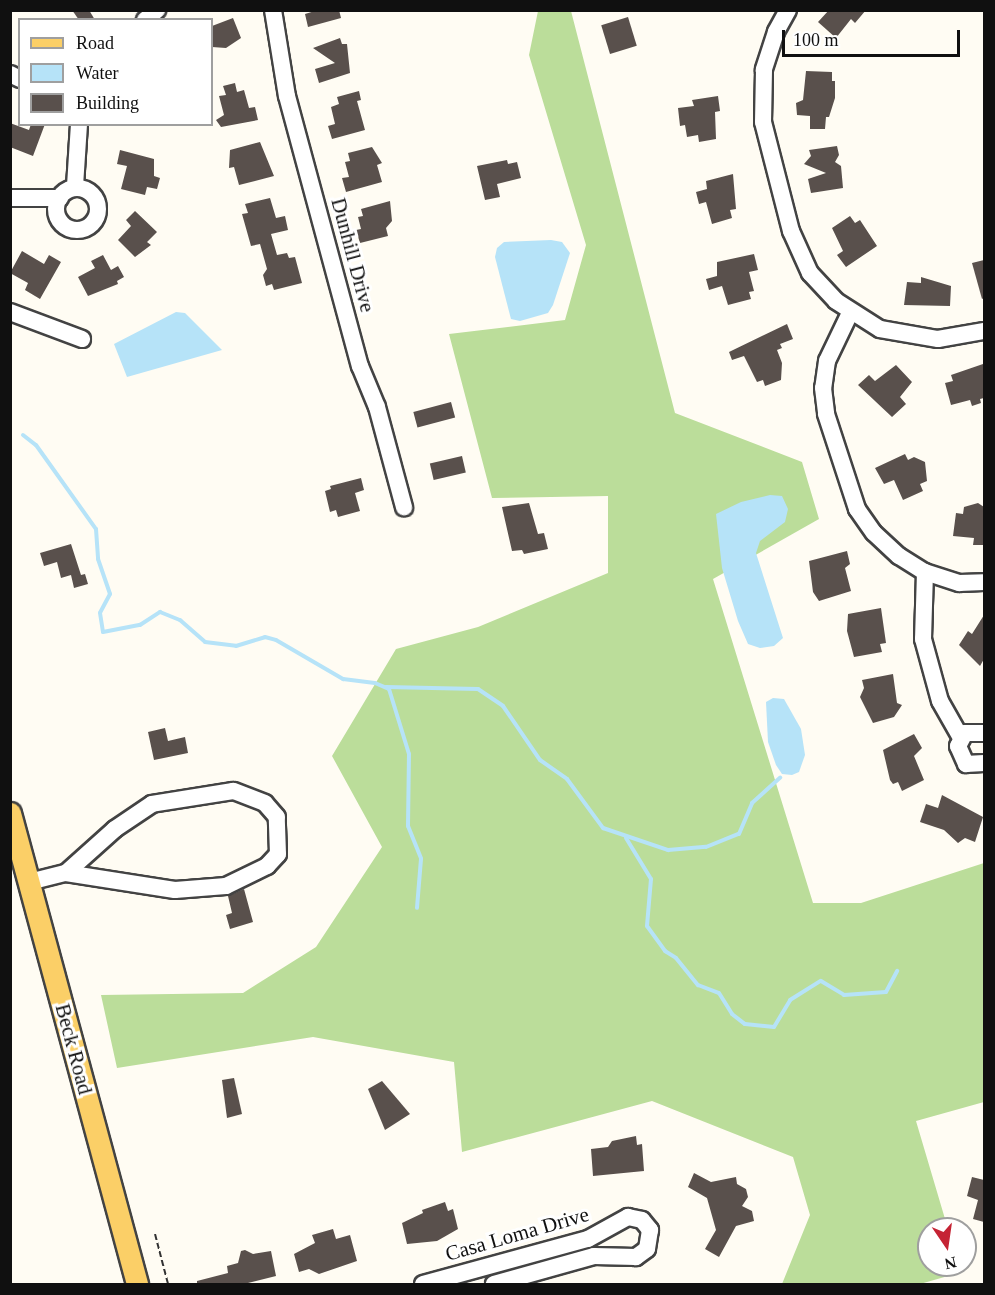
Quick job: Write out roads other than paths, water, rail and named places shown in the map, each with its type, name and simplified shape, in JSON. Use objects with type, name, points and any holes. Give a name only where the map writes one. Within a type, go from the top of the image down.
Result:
[{"type":"main road","name":"Beck Road","points":[[10,813],[137,1284]]},
{"type":"street","name":"Dunhill Drive","points":[[273,10],[287,96],[360,366],[377,407],[404,507]]},
{"type":"street","points":[[788,10],[776,32],[764,70],[764,133],[795,245],[810,273],[850,313],[880,329],[909,337],[954,338],[984,331]]},
{"type":"street","points":[[10,198],[60,198],[75,186],[79,126]]},
{"type":"street","points":[[60,198],[58,213],[69,230],[86,229],[94,223],[98,215],[95,198],[88,190],[75,186]]},
{"type":"street","points":[[10,312],[82,339]]},
{"type":"street","points":[[850,313],[826,362],[823,388],[826,414],[857,509],[874,533],[898,556],[925,572],[959,583],[984,582]]},
{"type":"street","points":[[925,572],[923,639],[940,701],[961,738],[958,753],[964,762],[975,766],[984,763]]},
{"type":"street","points":[[961,738],[972,731],[984,733]]},
{"type":"street","points":[[29,882],[66,873],[175,890],[226,886],[267,866],[278,854],[277,817],[265,803],[233,790],[162,802],[132,815],[66,873]]},
{"type":"street","name":"Casa Loma Drive","points":[[423,1284],[482,1277],[602,1233],[628,1217],[642,1220],[650,1230],[647,1249],[636,1257],[609,1254],[494,1284]]},
{"type":"street","points":[[570,1244],[576,1262]]},
{"type":"water","points":[[551,240],[562,242],[570,253],[553,305],[548,313],[520,321],[511,319],[495,257],[497,248],[504,242]]},
{"type":"water","points":[[176,312],[185,313],[222,350],[127,377],[114,344]]},
{"type":"water","points":[[770,495],[782,496],[788,509],[785,522],[760,541],[756,553],[783,638],[774,646],[760,648],[748,644],[738,621],[722,568],[716,514],[741,502]]},
{"type":"water","points":[[773,698],[784,699],[801,729],[805,755],[799,772],[792,775],[782,774],[776,765],[768,742],[766,702]]},
{"type":"waterway","points":[[23,435],[36,445],[96,529],[98,559],[110,594],[100,613],[103,632],[140,625],[160,612],[180,620],[205,642],[236,646],[265,637],[276,640],[343,679],[375,683],[389,689],[409,754],[408,826],[421,859],[417,908]]},
{"type":"waterway","points":[[386,687],[478,689],[503,706],[540,760],[567,779],[603,828],[668,850],[706,847],[739,834],[752,803],[780,778]]},
{"type":"waterway","points":[[626,838],[651,879],[647,926],[665,951],[676,958],[698,985],[719,993],[732,1014],[745,1024],[774,1027],[790,1000],[821,981],[844,995],[886,992],[897,971]]}]
